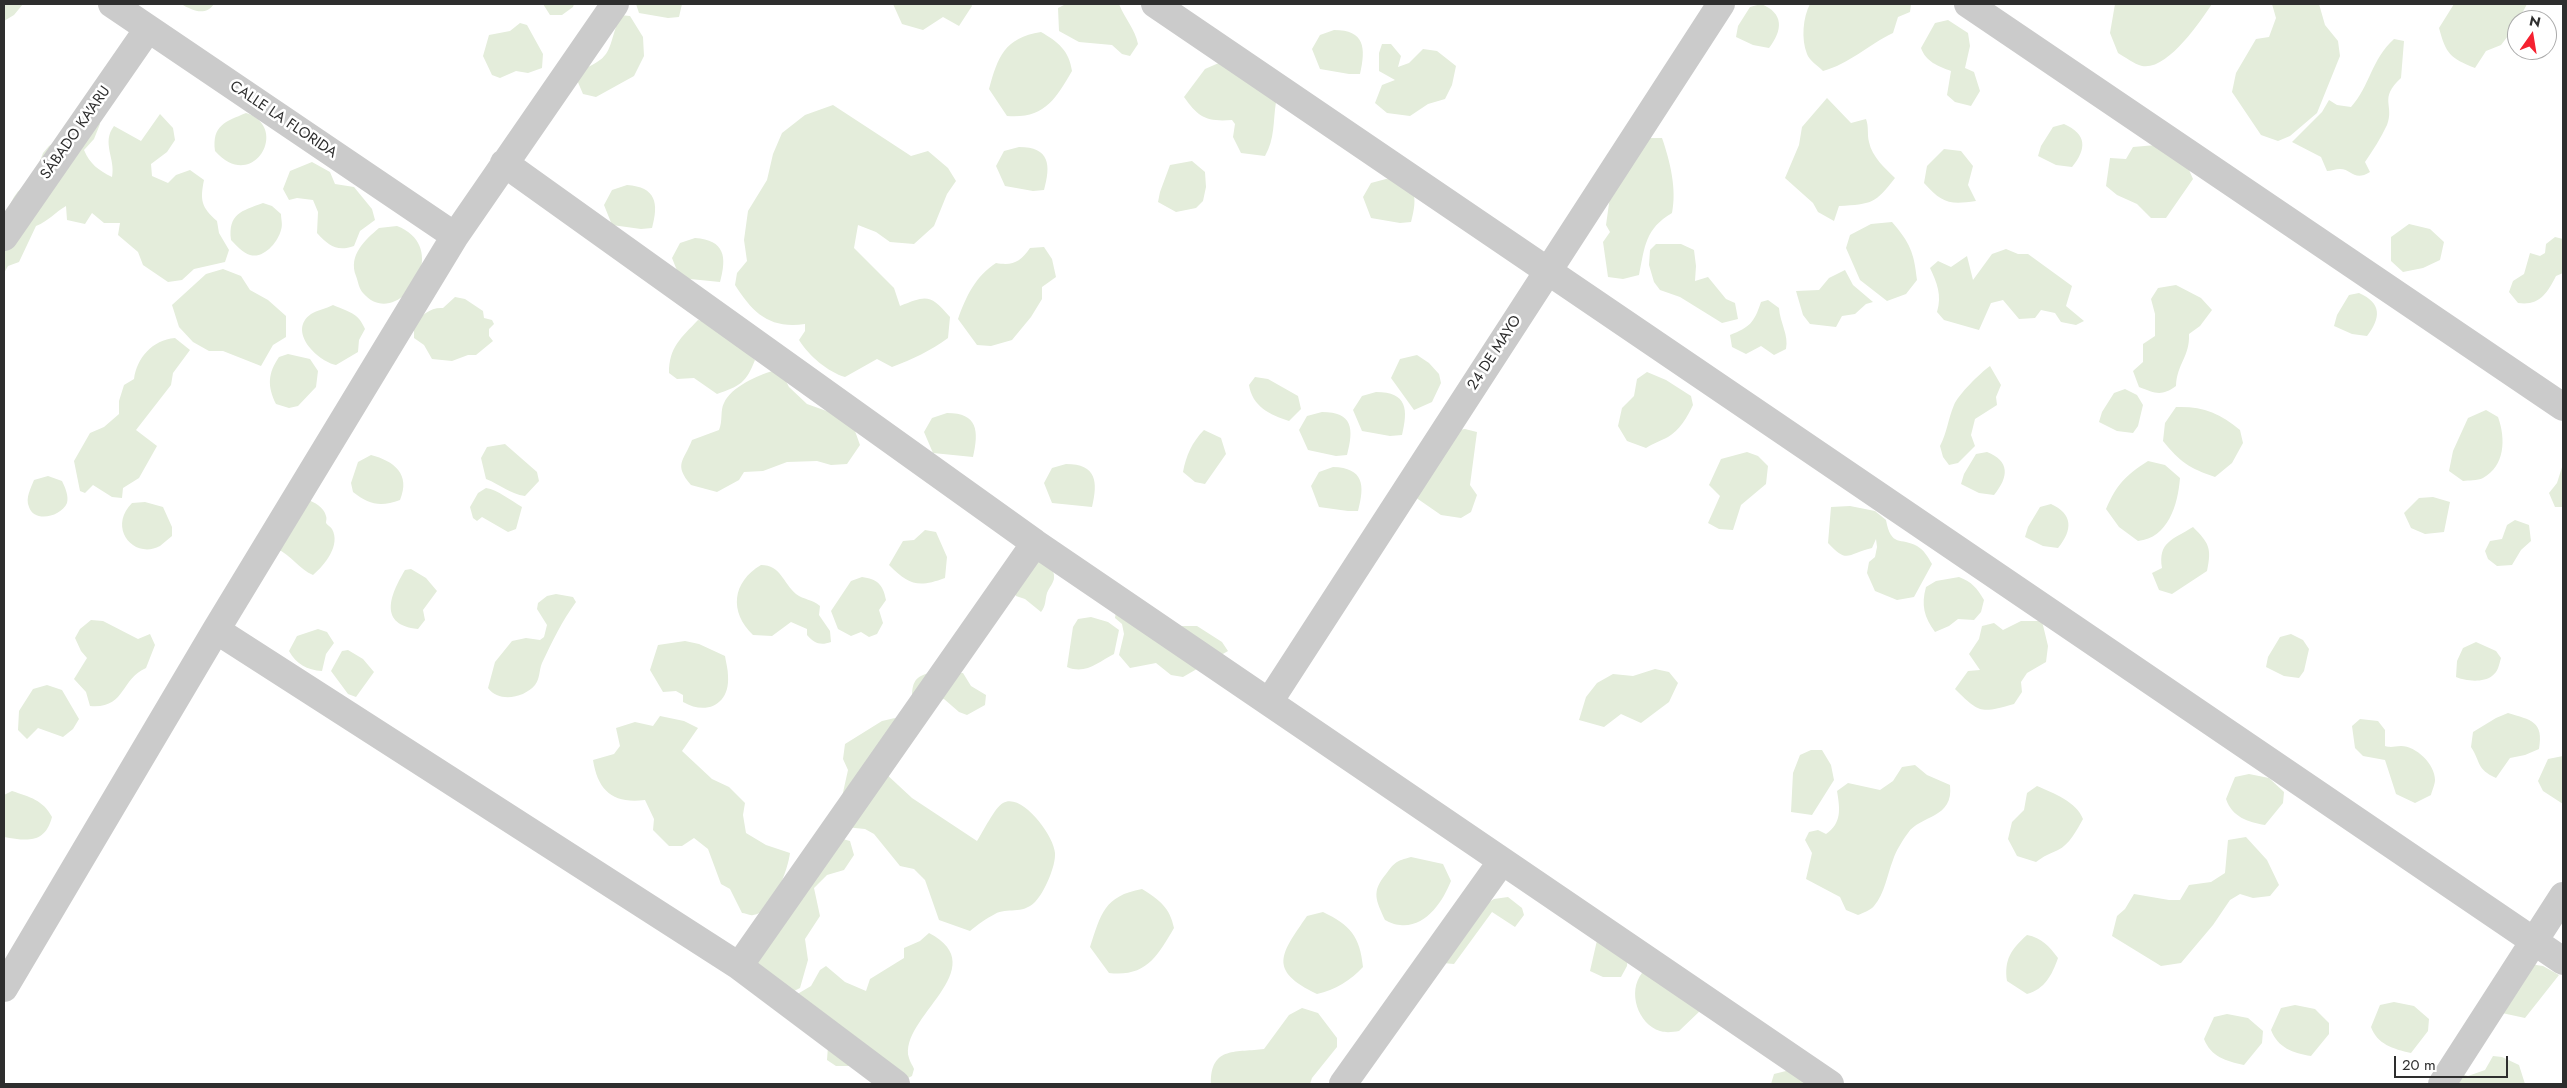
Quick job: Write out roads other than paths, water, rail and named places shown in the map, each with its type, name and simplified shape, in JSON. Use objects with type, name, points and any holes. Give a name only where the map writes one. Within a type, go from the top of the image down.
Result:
[{"type":"street","name":"CALLE LA FLORIDA","points":[[112,4],[455,236]]},
{"type":"street","points":[[4,988],[216,630],[455,236],[615,4]]},
{"type":"street","points":[[1155,4],[2563,961]]},
{"type":"street","name":"24 DE MAYO","points":[[1269,702],[1721,4]]},
{"type":"street","points":[[1968,4],[2563,407]]},
{"type":"street","name":"SÁBADO KA'ARU","points":[[4,237],[148,29]]},
{"type":"street","points":[[504,163],[1035,543],[1830,1084]]},
{"type":"street","points":[[739,966],[1035,543]]},
{"type":"street","points":[[216,630],[739,966],[896,1084]]},
{"type":"street","points":[[1343,1084],[1502,861]]},
{"type":"street","points":[[2442,1084],[2563,896]]}]
